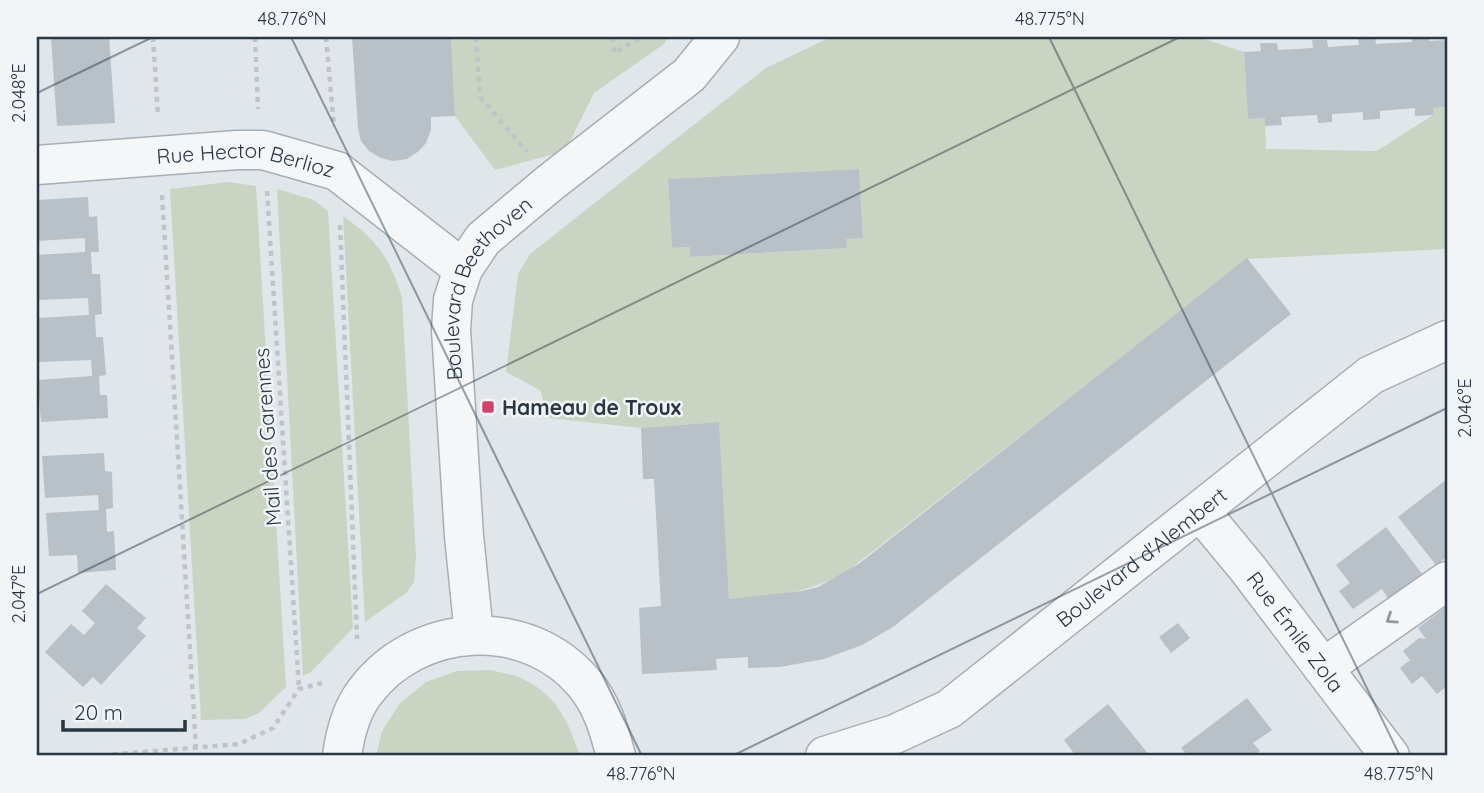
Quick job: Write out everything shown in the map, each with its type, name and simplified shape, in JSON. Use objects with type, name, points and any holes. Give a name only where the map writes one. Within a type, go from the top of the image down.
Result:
[{"type":"street","name":"Boulevard Beethoven","points":[[474,634],[464,536],[451,330],[453,300],[463,269],[483,239],[551,182],[689,75],[720,37]]},
{"type":"street","name":"Rue Hector Berlioz","points":[[37,164],[263,150],[337,172],[463,269]]},
{"type":"street","name":"Boulevard d'Alembert","points":[[825,756],[895,734],[949,709],[1371,375],[1447,340]]},
{"type":"street","name":"Rue Émile Zola","points":[[1200,511],[1248,569],[1390,756]]},
{"type":"street","points":[[1323,668],[1447,581]]},
{"type":"street","points":[[342,756],[345,731],[364,692],[394,662],[432,642],[474,634],[515,639],[553,656],[574,674],[584,683],[606,719],[616,756]]},
{"type":"path","points":[[153,37],[158,125]]},
{"type":"path","points":[[255,37],[258,116]]},
{"type":"path","points":[[326,37],[334,127]]},
{"type":"path","points":[[476,37],[480,97],[534,161]]},
{"type":"path","points":[[613,37],[614,54],[642,37]]},
{"type":"path","name":"Mail des Garennes","points":[[267,183],[299,689]]},
{"type":"path","points":[[161,184],[196,748]]},
{"type":"path","points":[[340,223],[358,638],[351,648]]},
{"type":"path","points":[[93,756],[239,744],[273,728],[299,689],[328,681]]},
{"type":"green space","points":[[451,37],[668,37],[664,44],[594,93],[565,151],[495,170],[455,116]]},
{"type":"green space","points":[[831,37],[1198,37],[1244,52],[1248,119],[1265,118],[1266,149],[1377,151],[1433,115],[1433,108],[1447,107],[1447,249],[1247,259],[845,573],[802,590],[729,599],[719,422],[641,428],[549,418],[540,390],[506,372],[518,274],[530,254],[766,68]],"holes":[[[859,169],[863,237],[846,239],[846,248],[691,257],[690,247],[672,248],[668,179]]]},
{"type":"green space","points":[[228,182],[256,186],[286,687],[259,713],[245,719],[201,720],[170,189]]},
{"type":"green space","points":[[277,189],[314,200],[328,211],[353,628],[311,672],[303,676]]},
{"type":"green space","points":[[343,216],[365,233],[381,251],[402,298],[416,557],[414,582],[406,593],[365,622]]},
{"type":"green space","points":[[491,670],[519,677],[545,693],[566,721],[580,756],[376,756],[382,731],[400,703],[426,682],[457,671]]},
{"type":"building","points":[[51,37],[109,37],[115,123],[57,126]]},
{"type":"building","points":[[352,37],[451,37],[455,116],[431,117],[431,130],[426,143],[407,159],[393,161],[381,158],[369,151],[361,141]]},
{"type":"building","points":[[1375,37],[1376,44],[1412,42],[1411,37],[1429,37],[1429,41],[1447,40],[1447,107],[1433,108],[1433,115],[1415,116],[1415,108],[1380,111],[1380,119],[1363,120],[1363,112],[1332,114],[1332,122],[1318,123],[1317,115],[1281,117],[1282,125],[1265,126],[1265,118],[1248,119],[1244,52],[1261,51],[1260,43],[1277,43],[1278,50],[1313,48],[1312,40],[1327,40],[1328,47],[1359,45],[1358,38]]},
{"type":"building","points":[[859,169],[863,238],[846,239],[847,248],[690,257],[690,247],[672,248],[668,179]]},
{"type":"building","points":[[88,197],[89,217],[97,216],[99,252],[91,252],[92,274],[100,274],[102,314],[95,315],[96,337],[103,337],[106,375],[99,376],[100,395],[107,395],[108,418],[41,422],[38,380],[92,376],[91,360],[38,362],[37,318],[89,315],[88,298],[37,300],[37,255],[85,252],[85,238],[37,241],[37,200]]},
{"type":"building","points":[[1247,258],[1291,314],[893,627],[862,645],[824,659],[780,667],[748,668],[748,657],[716,659],[717,670],[642,674],[639,608],[661,606],[654,479],[643,479],[641,428],[719,422],[729,599],[818,587],[860,563]]},
{"type":"building","points":[[104,453],[105,471],[112,472],[113,508],[106,509],[107,532],[114,531],[116,570],[78,573],[77,555],[49,556],[46,513],[99,510],[98,495],[45,498],[42,456]]},
{"type":"building","points":[[1447,479],[1447,557],[1436,565],[1398,517]]},
{"type":"building","points":[[1386,527],[1423,575],[1389,600],[1382,589],[1353,609],[1339,591],[1350,583],[1336,565]]},
{"type":"building","points":[[106,584],[146,618],[137,628],[146,636],[101,685],[93,677],[83,687],[45,652],[71,624],[84,635],[95,623],[82,611]]},
{"type":"building","points":[[1447,606],[1447,686],[1437,694],[1422,676],[1412,684],[1400,668],[1410,660],[1403,651],[1419,638],[1426,639],[1418,628]]},
{"type":"building","points":[[1178,623],[1190,638],[1171,653],[1159,637]]},
{"type":"building","points":[[1247,698],[1272,730],[1253,743],[1260,751],[1253,756],[1188,756],[1181,748]]},
{"type":"building","points":[[1108,704],[1150,756],[1076,756],[1064,740]]},
{"type":"place","name":"Hameau de Troux","points":[[488,407]]}]
